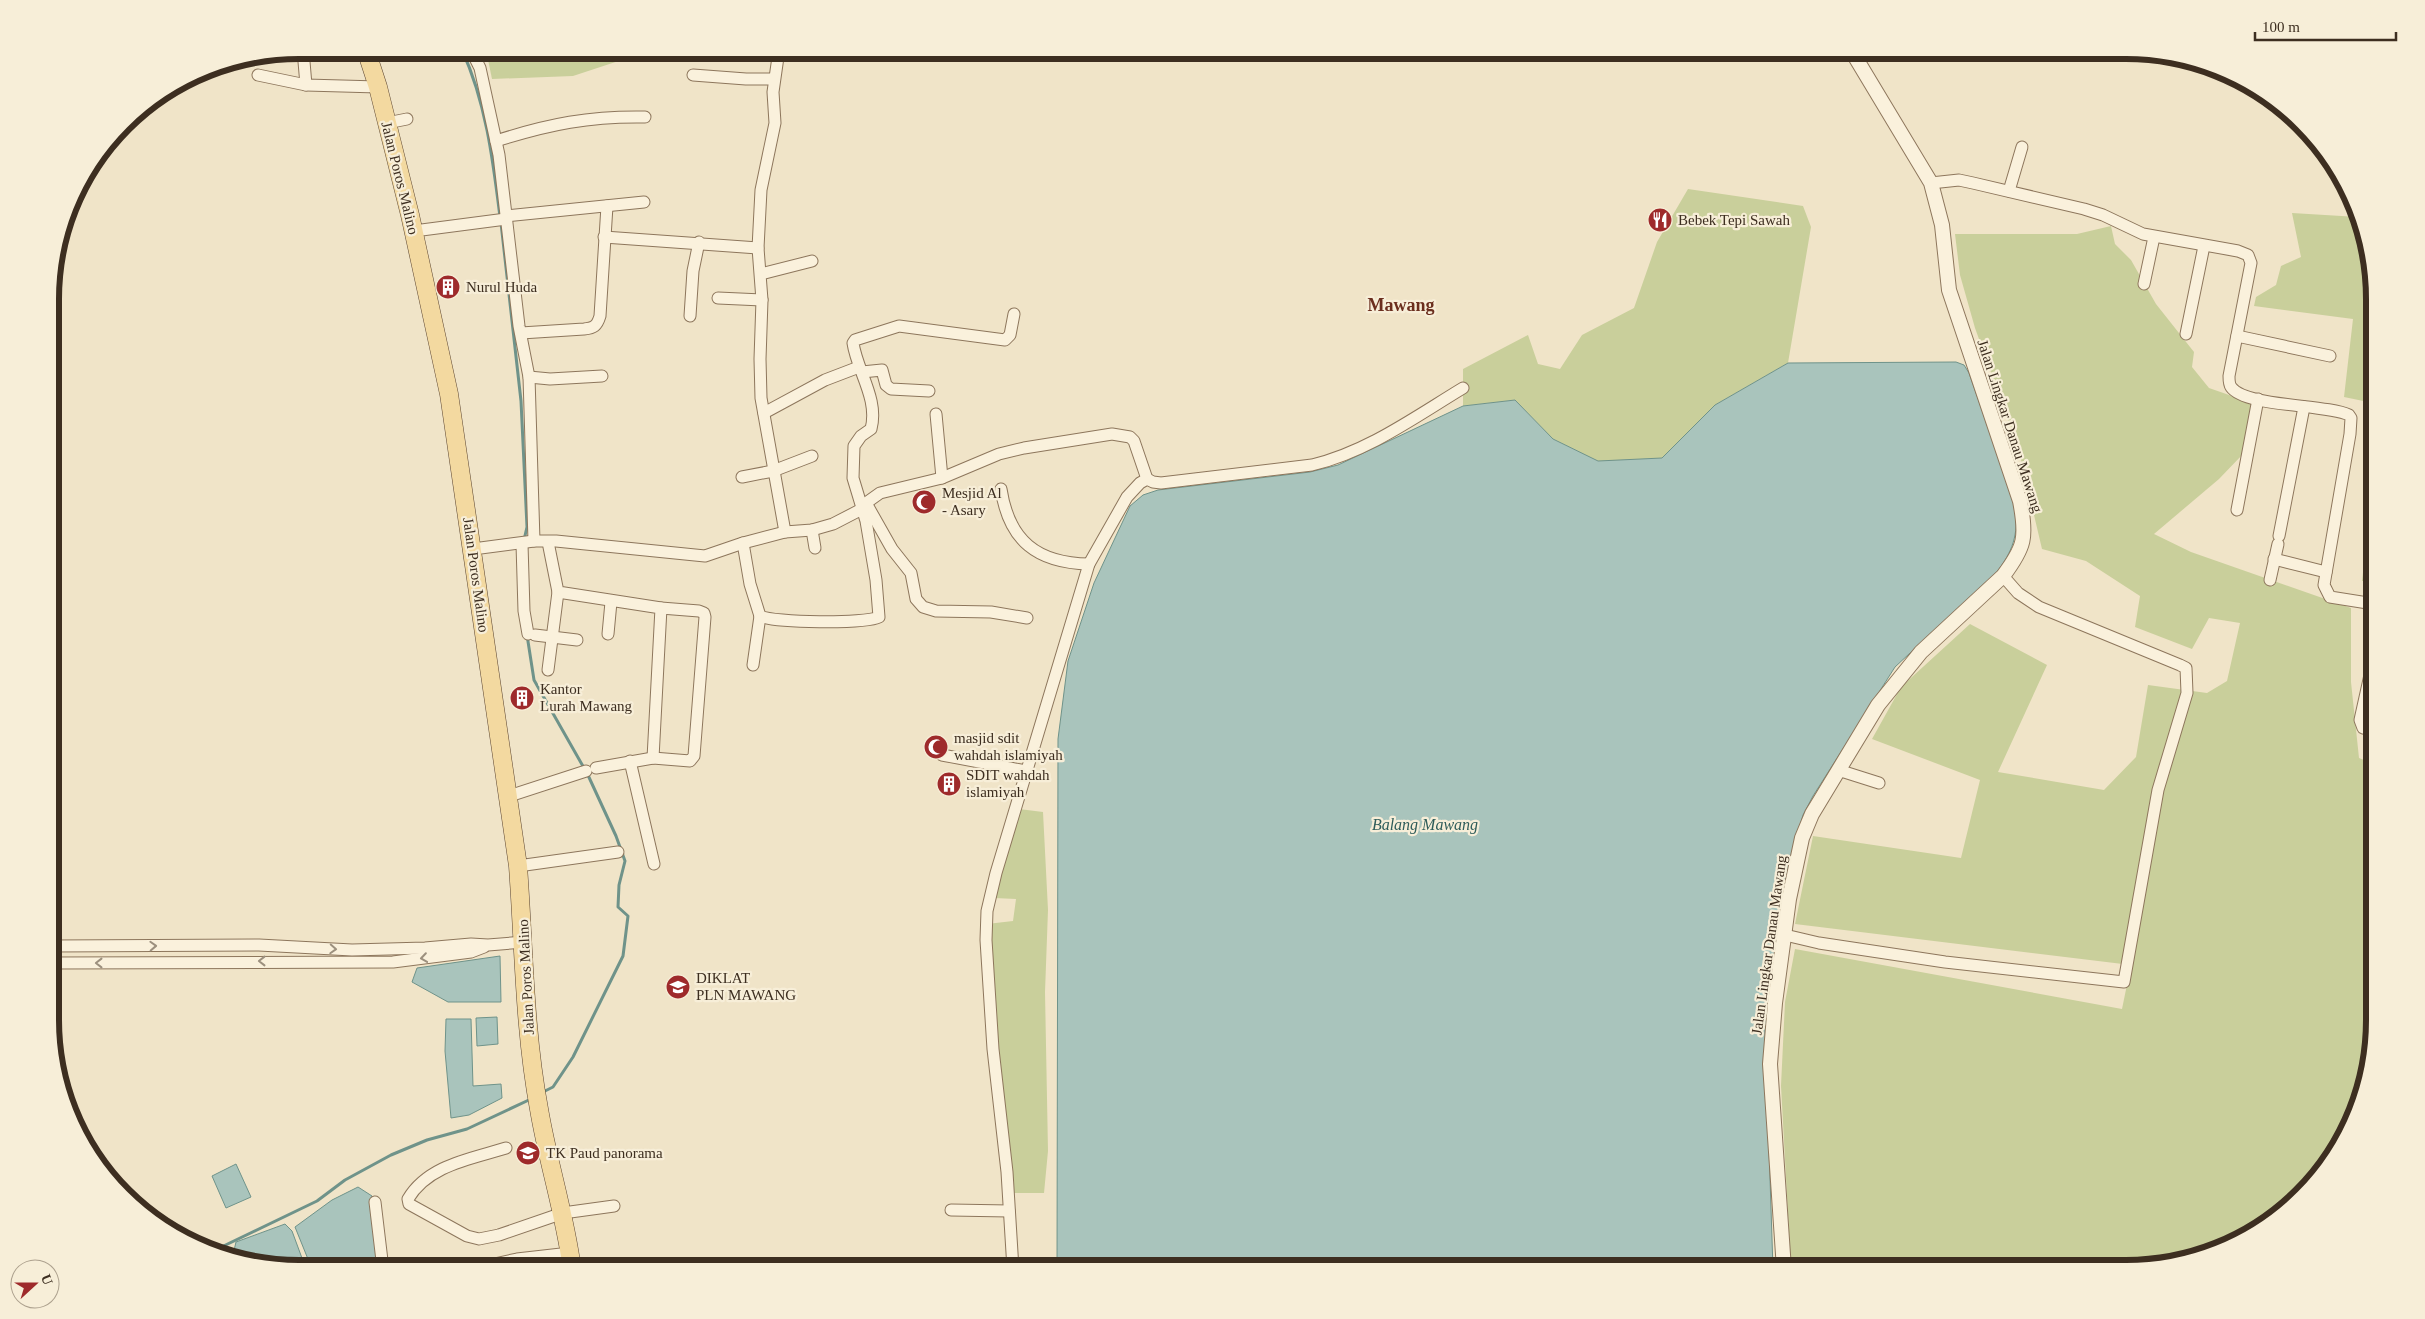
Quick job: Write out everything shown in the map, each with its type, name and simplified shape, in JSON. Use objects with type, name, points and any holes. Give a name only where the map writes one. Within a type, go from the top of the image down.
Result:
[{"type":"main road","name":"Jalan Poros Malino","points":[[369,59],[378,87],[414,232],[448,394],[473,548],[506,797],[518,866],[524,942],[526,1020],[538,1109],[563,1213],[571,1260]]},
{"type":"street","points":[[304,59],[306,84]]},
{"type":"street","points":[[476,59],[480,68],[496,141],[520,333],[529,377],[527,543],[524,611],[531,634],[577,640]]},
{"type":"street","points":[[777,59],[774,79],[775,123],[761,190],[758,248],[762,300],[760,360],[764,413],[785,532]]},
{"type":"street","name":"Jalan Lingkar Danau Mawang","points":[[1783,1260],[1775,1168],[1770,1064],[1775,1003],[1789,900],[1802,838],[1812,814],[1878,705],[1921,652],[2003,576],[2014,562],[2023,544],[2024,524],[2020,501],[1949,290],[1942,225],[1931,183],[1856,59]]},
{"type":"street","points":[[258,75],[306,84],[378,87]]},
{"type":"street","points":[[692,75],[774,79]]},
{"type":"street","points":[[496,141],[542,126],[607,116],[645,117]]},
{"type":"street","points":[[387,123],[407,118]]},
{"type":"street","points":[[2009,191],[2022,147]]},
{"type":"street","points":[[1931,183],[1959,180],[2009,191],[2103,215],[2143,234],[2238,251],[2250,257],[2251,267],[2229,376],[2230,384],[2235,391],[2258,399],[2345,413],[2351,418],[2350,434],[2324,585],[2330,597],[2366,603]]},
{"type":"street","points":[[414,232],[506,217],[644,202]]},
{"type":"street","points":[[520,333],[594,328],[598,324],[607,206]]},
{"type":"street","points":[[604,237],[699,242],[758,248]]},
{"type":"street","points":[[2144,284],[2154,237]]},
{"type":"street","points":[[690,316],[693,271],[699,242]]},
{"type":"street","points":[[2186,334],[2204,246]]},
{"type":"street","points":[[761,274],[812,260]]},
{"type":"street","points":[[718,298],[762,300]]},
{"type":"street","points":[[1014,314],[1010,335],[1005,340],[910,326],[886,329],[855,340],[853,343],[869,394],[872,424],[871,429],[861,436],[854,446],[853,478],[864,506],[892,549],[912,573],[916,599],[923,606],[936,611],[991,612],[1027,618]]},
{"type":"street","points":[[2237,336],[2330,356]]},
{"type":"street","points":[[764,413],[824,380],[861,369],[882,370],[886,385],[891,389],[929,391]]},
{"type":"street","points":[[529,377],[550,379],[602,376]]},
{"type":"street","points":[[473,548],[527,543],[578,543],[643,552],[705,556],[743,543],[785,532],[812,530],[833,524],[888,490],[942,478],[977,462],[1015,450],[1112,434],[1130,437],[1134,441],[1147,479],[1153,482],[1168,482],[1312,465],[1330,461],[1369,445],[1463,388]]},
{"type":"street","points":[[2237,510],[2258,399]]},
{"type":"street","points":[[2270,580],[2304,407]]},
{"type":"street","points":[[936,414],[942,478]]},
{"type":"street","points":[[742,477],[773,471],[812,456]]},
{"type":"street","points":[[1012,1260],[993,1049],[986,940],[987,911],[996,873],[1089,564],[1127,497],[1140,482],[1147,479]]},
{"type":"street","points":[[1001,489],[1003,507],[1022,542],[1030,548],[1068,564],[1089,564]]},
{"type":"street","points":[[760,616],[802,621],[847,621],[879,617],[876,580],[864,506]]},
{"type":"street","points":[[812,530],[814,548]]},
{"type":"street","points":[[548,542],[558,592],[548,670]]},
{"type":"street","points":[[743,543],[750,584],[760,616],[753,665]]},
{"type":"street","points":[[2274,559],[2326,572]]},
{"type":"street","points":[[1785,935],[1819,943],[1945,962],[2124,982],[2158,790],[2187,692],[2188,673],[2186,668],[2180,665],[2039,607],[2018,593],[2003,576]]},
{"type":"street","points":[[506,797],[591,770],[630,761],[652,758],[685,761],[690,760],[694,756],[706,617],[702,612],[611,602],[558,592]]},
{"type":"street","points":[[608,634],[611,602]]},
{"type":"street","points":[[652,758],[661,608]]},
{"type":"street","points":[[2366,693],[2360,720],[2363,728],[2366,729]]},
{"type":"street","points":[[942,755],[1026,771]]},
{"type":"street","points":[[630,761],[654,864]]},
{"type":"street","points":[[1838,770],[1879,783]]},
{"type":"street","points":[[518,866],[618,852]]},
{"type":"street","points":[[59,946],[259,945],[352,950],[524,942]]},
{"type":"street","points":[[59,963],[393,962],[471,952],[488,945]]},
{"type":"street","points":[[506,1148],[435,1172],[416,1187],[408,1202],[467,1236],[479,1239],[500,1235],[563,1213],[614,1206]]},
{"type":"street","points":[[375,1202],[382,1260]]},
{"type":"street","points":[[951,1210],[1009,1212]]},
{"type":"street","points":[[512,1260],[544,1260]]},
{"type":"green space","points":[[488,59],[625,59],[573,76],[492,79]]},
{"type":"green space","points":[[1688,189],[1803,206],[1811,227],[1788,363],[1715,405],[1662,458],[1598,462],[1553,439],[1515,400],[1463,406],[1463,369],[1528,335],[1538,364],[1560,369],[1582,335],[1634,308],[1657,242]]},
{"type":"green space","points":[[2292,213],[2351,217],[2362,252],[2366,283],[2366,402],[2344,397],[2353,319],[2254,306],[2256,297],[2276,285],[2281,266],[2301,257]]},
{"type":"green space","points":[[2111,226],[2115,244],[2131,260],[2156,304],[2194,352],[2192,367],[2209,388],[2252,403],[2243,454],[2219,479],[2154,534],[2191,552],[2351,608],[2351,682],[2359,758],[2366,761],[2366,1036],[2358,1082],[2348,1112],[2334,1140],[2317,1166],[2296,1190],[2272,1211],[2246,1228],[2218,1242],[2188,1252],[2142,1260],[1791,1260],[1781,1086],[1785,1002],[1795,949],[2122,1009],[2131,965],[1795,924],[1813,836],[1961,858],[1980,780],[1872,739],[1901,687],[1970,624],[2047,665],[1998,772],[2104,790],[2136,757],[2148,685],[2207,693],[2227,681],[2240,623],[2209,618],[2192,649],[2135,627],[2140,596],[2086,561],[2042,549],[2018,447],[1975,328],[1960,275],[1955,234],[2077,234]]},
{"type":"green space","points":[[2366,551],[2366,581],[2362,581]]},
{"type":"green space","points":[[1019,809],[1043,812],[1048,910],[1045,992],[1048,1151],[1044,1193],[1013,1193],[1010,1149],[1000,1085],[987,924],[1013,921],[1016,899],[994,898]]},
{"type":"water","name":"Balang Mawang","points":[[1956,362],[1964,365],[1969,373],[2016,507],[2016,526],[2013,543],[2007,557],[1996,573],[1895,667],[1813,796],[1803,815],[1797,836],[1765,1026],[1773,1260],[1057,1260],[1058,739],[1068,661],[1094,583],[1130,506],[1143,495],[1158,490],[1310,472],[1338,465],[1463,406],[1515,400],[1553,439],[1598,461],[1662,458],[1715,405],[1788,363]]},
{"type":"water","points":[[500,956],[501,1002],[448,1002],[412,982],[417,968]]},
{"type":"water","points":[[497,1017],[498,1044],[477,1046],[476,1018]]},
{"type":"water","points":[[446,1019],[471,1019],[473,1086],[501,1084],[502,1098],[469,1115],[451,1118],[445,1051]]},
{"type":"water","points":[[236,1164],[251,1197],[226,1208],[212,1176]]},
{"type":"water","points":[[358,1187],[372,1196],[381,1260],[308,1260],[295,1227],[332,1200]]},
{"type":"water","points":[[285,1224],[292,1231],[303,1260],[283,1260],[237,1252],[234,1251],[236,1242]]},
{"type":"waterway","points":[[466,59],[483,111],[500,217]]},
{"type":"waterway","points":[[501,223],[521,401],[527,527],[524,540]]},
{"type":"waterway","points":[[527,635],[534,680],[584,768]]},
{"type":"waterway","points":[[543,1092],[553,1087],[573,1057],[623,956],[628,916],[618,907],[619,885],[625,861],[616,836],[587,773]]},
{"type":"waterway","points":[[222,1247],[317,1201],[345,1180],[391,1155],[427,1140],[467,1129],[531,1099]]},
{"type":"place","name":"Bebek Tepi Sawah","points":[[1660,220]]},
{"type":"place","name":"Nurul Huda","points":[[448,287]]},
{"type":"place","name":"Mesjid Al - Asary","points":[[924,502]]},
{"type":"place","name":"Kantor Lurah Mawang","points":[[522,698]]},
{"type":"place","name":"masjid sdit wahdah islamiyah","points":[[936,747]]},
{"type":"place","name":"SDIT wahdah islamiyah","points":[[949,784]]},
{"type":"place","name":"DIKLAT PLN MAWANG","points":[[678,987]]},
{"type":"place","name":"TK Paud panorama","points":[[528,1153]]},
{"type":"district","name":"Mawang","points":[[1401,305]]}]
